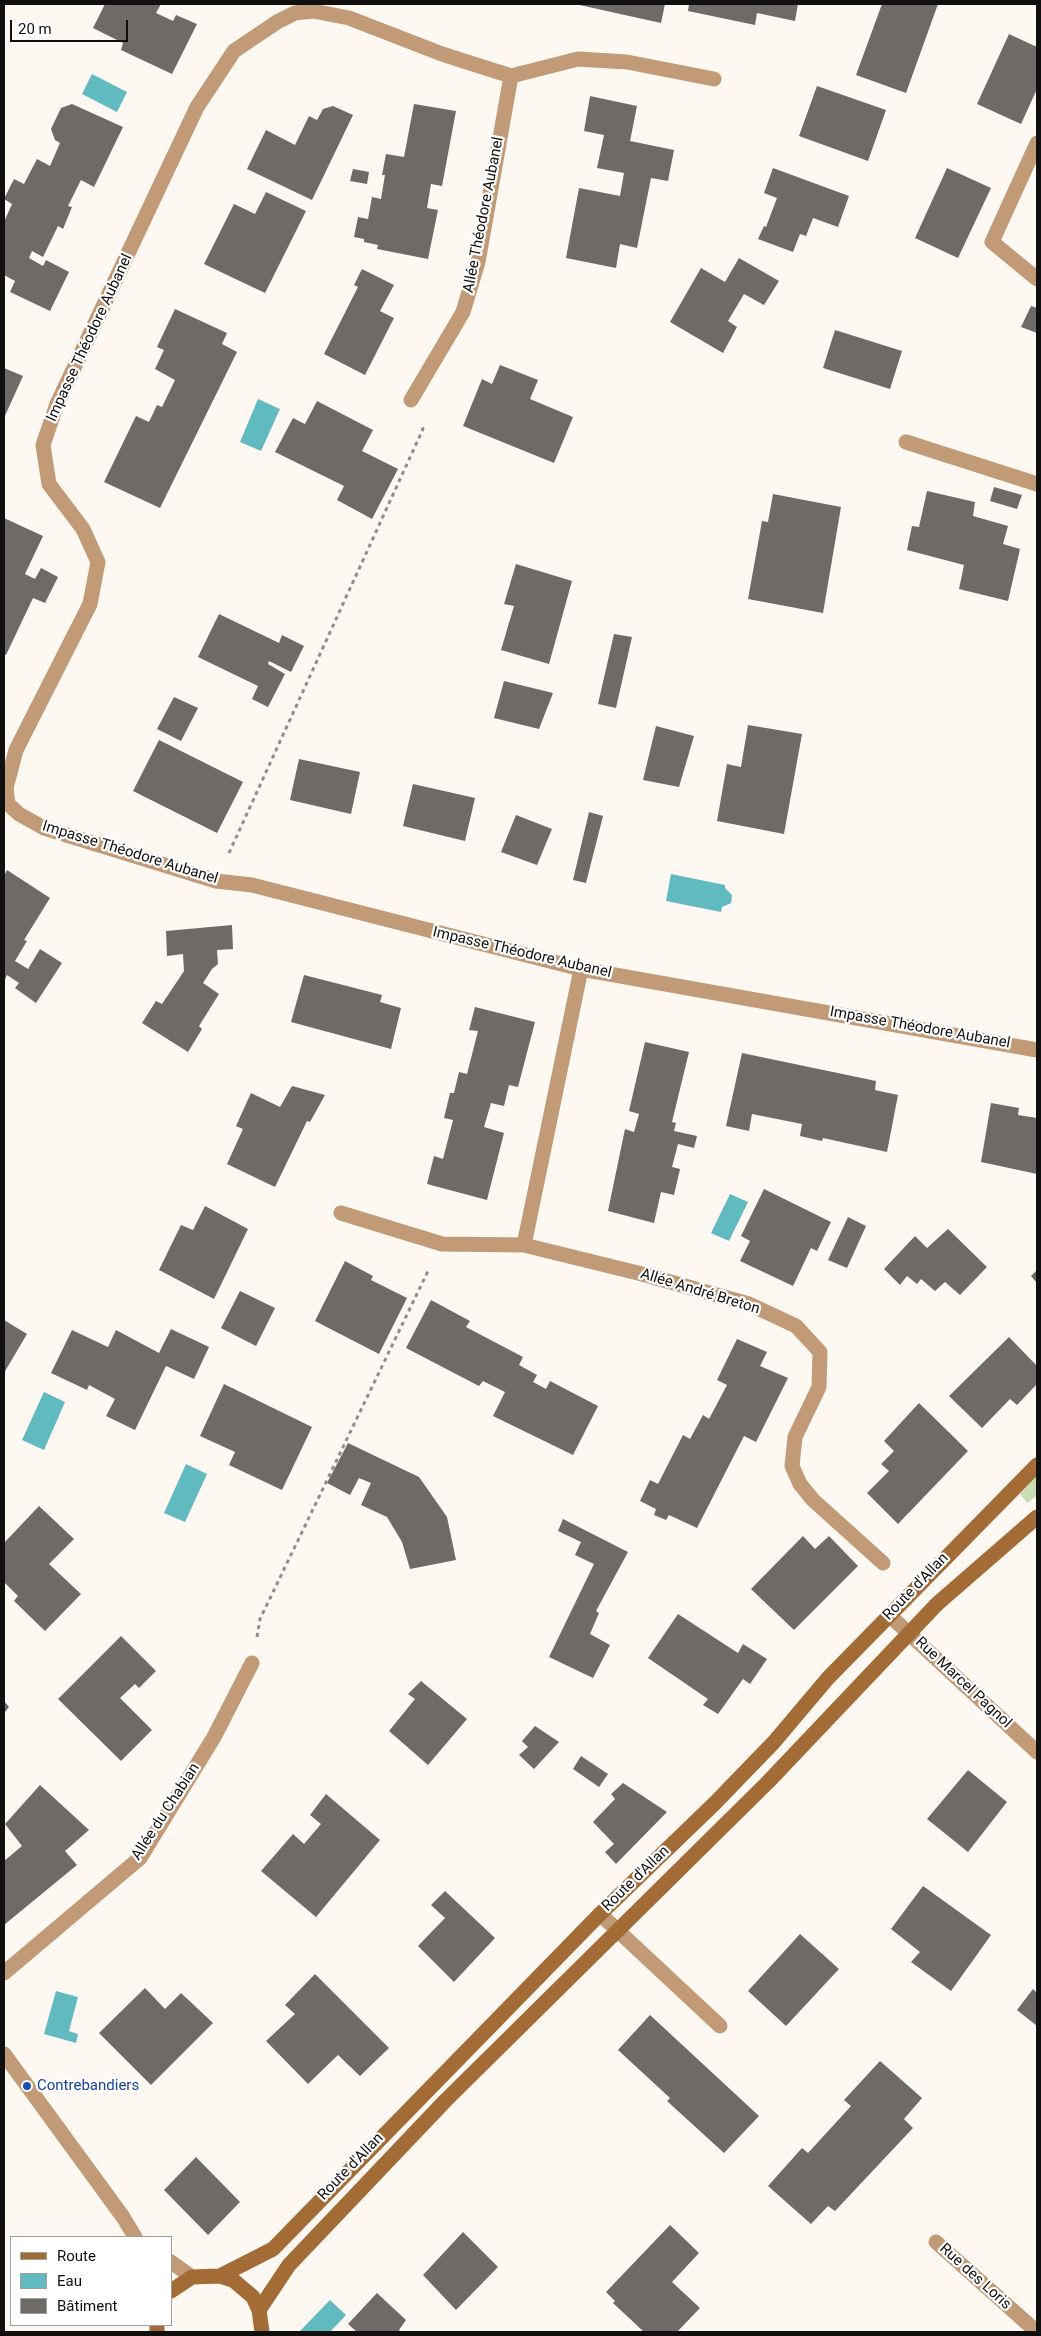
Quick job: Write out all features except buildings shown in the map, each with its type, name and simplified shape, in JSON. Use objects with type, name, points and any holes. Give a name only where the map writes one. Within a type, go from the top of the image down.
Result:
[{"type":"street","name":"Impasse Théodore Aubanel","points":[[511,76],[442,54],[349,18],[313,11],[294,13],[234,51],[197,107],[56,404],[43,445],[49,484],[83,529],[98,562],[90,604],[16,750],[6,788],[8,804],[19,814],[44,828],[216,881],[252,885],[581,969],[1037,1050]]},
{"type":"street","points":[[511,76],[578,59],[627,62],[714,79]]},
{"type":"street","name":"Allée Théodore Aubanel","points":[[411,400],[463,312],[478,262],[511,76]]},
{"type":"street","points":[[1037,143],[992,242],[1037,279]]},
{"type":"street","points":[[906,442],[1037,484]]},
{"type":"street","points":[[524,1245],[581,969]]},
{"type":"street","name":"Allée André Breton","points":[[341,1213],[442,1244],[524,1245],[748,1304],[796,1326],[820,1352],[819,1387],[795,1437],[792,1466],[800,1484],[813,1500],[883,1564]]},
{"type":"street","name":"Route d'Allan","points":[[220,2276],[273,2249],[600,1914],[715,1803],[774,1742],[828,1678],[1037,1465]]},
{"type":"street","name":"Route d'Allan","points":[[259,2310],[289,2265],[445,2101],[768,1782],[937,1604],[1037,1517]]},
{"type":"street","name":"Rue Marcel Pagnol","points":[[889,1615],[1037,1752]]},
{"type":"street","name":"Allée du Chabian","points":[[4,1974],[140,1858],[214,1737],[252,1663]]},
{"type":"street","points":[[600,1914],[720,2026]]},
{"type":"street","points":[[4,2054],[123,2217],[134,2236]]},
{"type":"street","name":"Rue des Loris","points":[[936,2242],[1037,2332]]},
{"type":"street","points":[[172,2263],[192,2277]]},
{"type":"street","points":[[172,2290],[192,2277],[220,2276],[233,2280],[253,2297],[259,2310],[262,2332]]},
{"type":"path","points":[[216,881],[422,429],[411,400]]},
{"type":"path","points":[[252,1663],[260,1619],[442,1244]]},
{"type":"green space","points":[[1037,1475],[1037,1496],[1027,1503],[1020,1494]]},
{"type":"water","points":[[92,74],[127,92],[117,112],[82,94]]},
{"type":"water","points":[[258,399],[280,409],[261,451],[240,442]]},
{"type":"water","points":[[671,874],[725,885],[725,888],[732,895],[731,903],[722,907],[721,912],[666,901]]},
{"type":"water","points":[[730,1194],[748,1202],[729,1241],[711,1233]]},
{"type":"water","points":[[44,1392],[65,1402],[44,1450],[22,1440]]},
{"type":"water","points":[[186,1464],[207,1474],[185,1522],[164,1513]]},
{"type":"water","points":[[56,1991],[78,1997],[69,2031],[78,2034],[76,2043],[44,2034]]},
{"type":"water","points":[[330,2300],[346,2315],[330,2332],[300,2331]]},
{"type":"place","name":"Contrebandiers","points":[[27,2086]]}]
